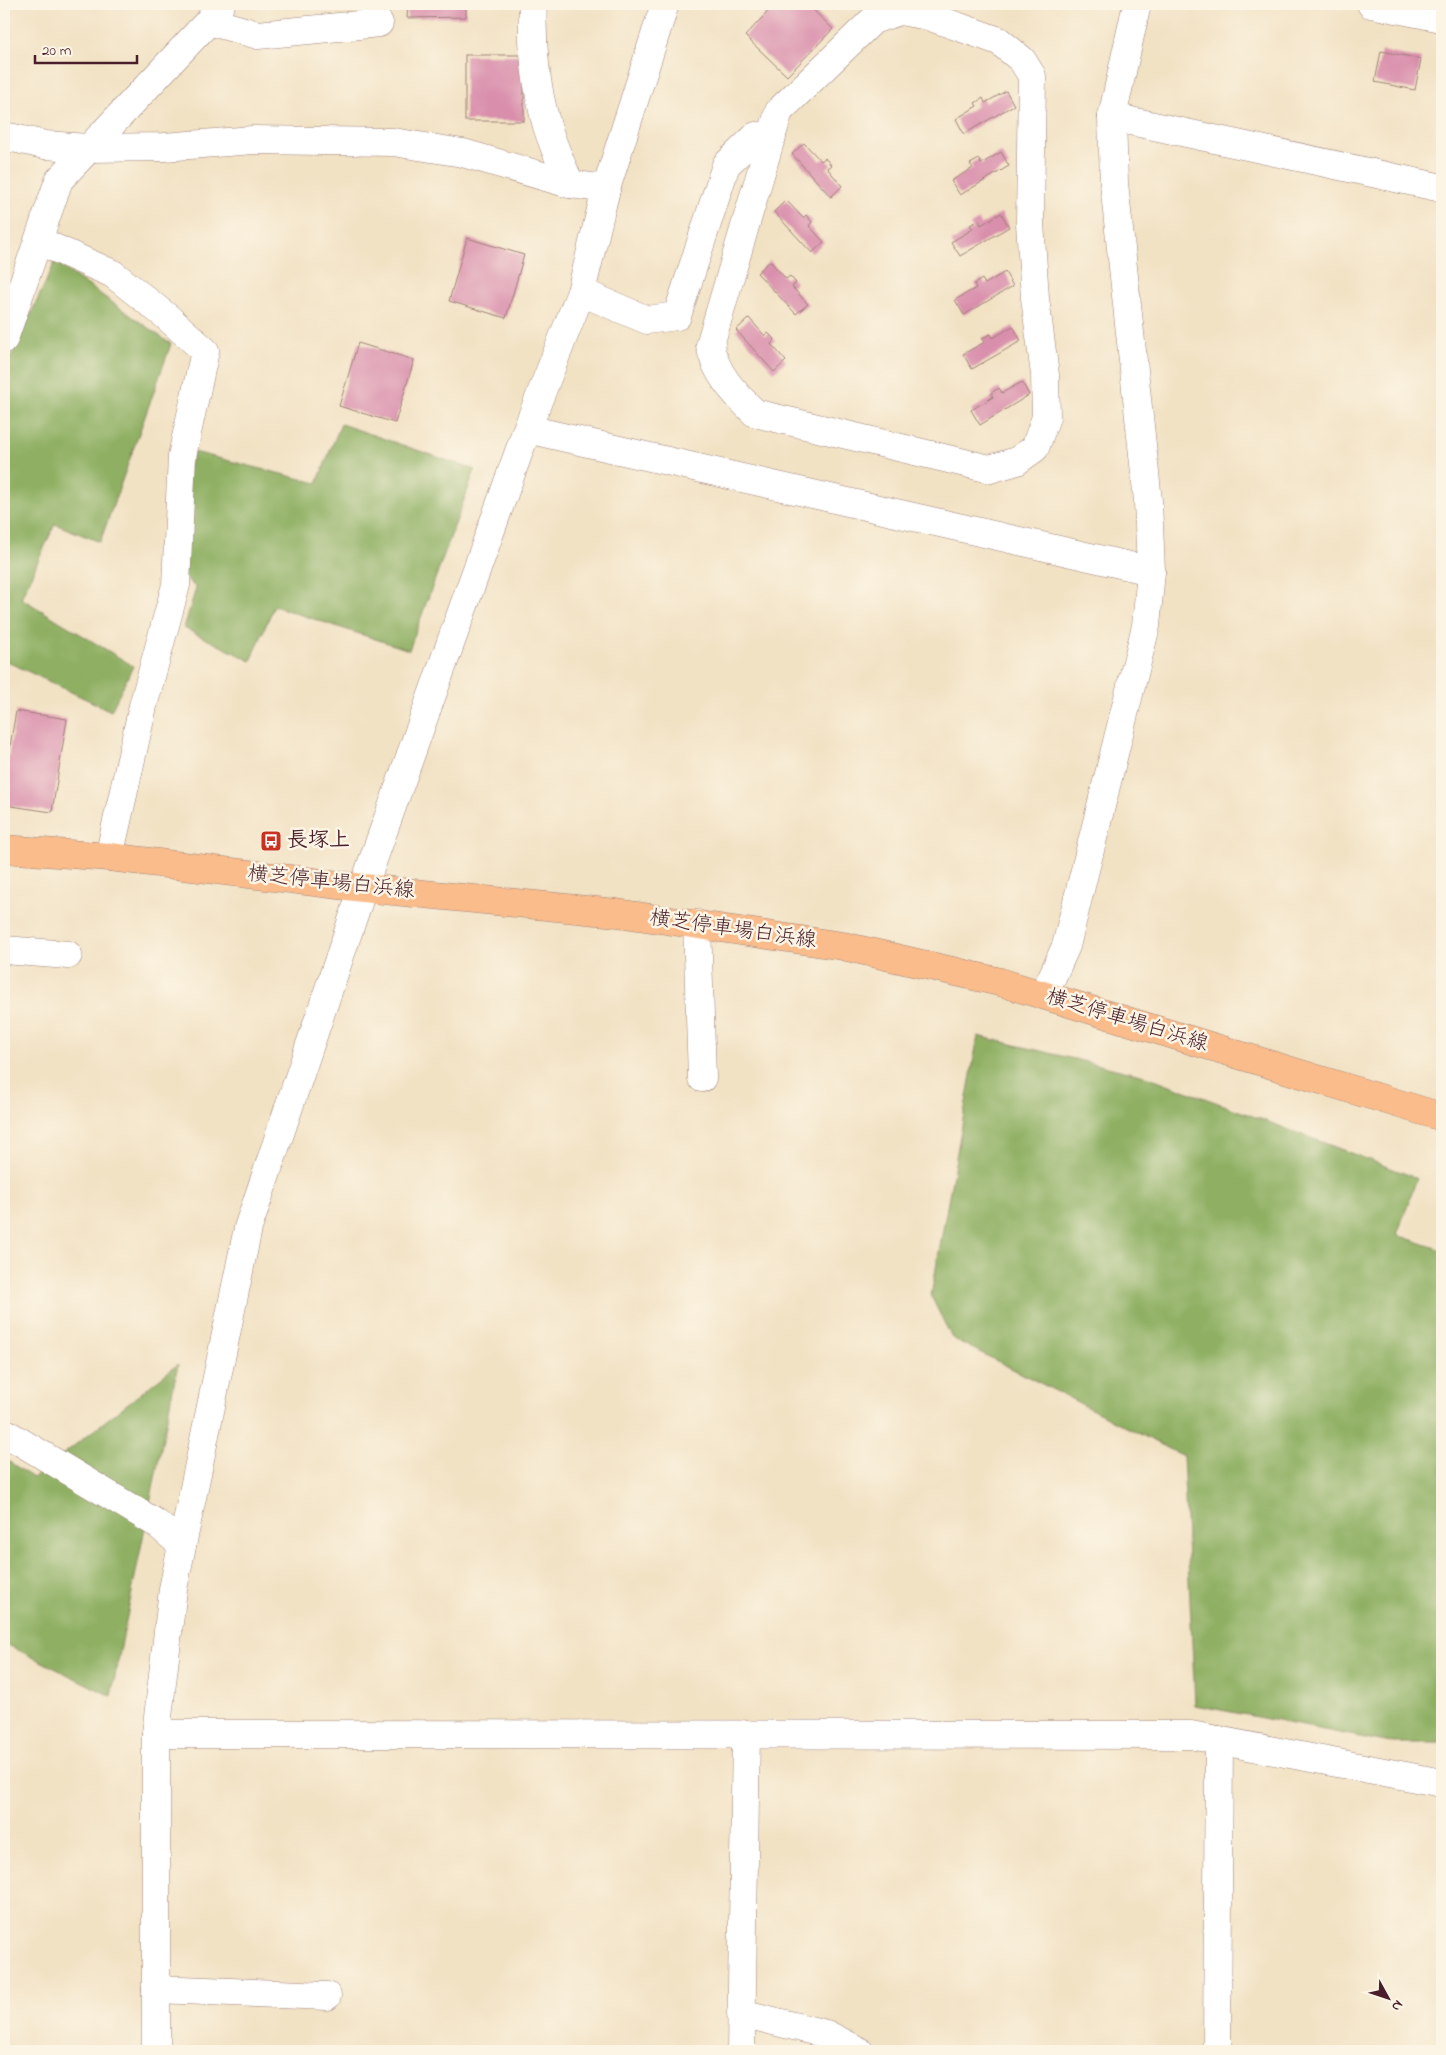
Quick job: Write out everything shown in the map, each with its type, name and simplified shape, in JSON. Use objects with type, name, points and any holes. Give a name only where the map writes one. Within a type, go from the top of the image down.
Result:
[{"type":"main road","name":"横芝停車場白浜線","points":[[4,850],[109,857],[363,888],[617,913],[843,946],[1000,982],[1442,1117]]},
{"type":"street","points":[[533,4],[532,22],[539,93],[548,127],[570,184]]},
{"type":"street","points":[[156,2051],[156,1734],[173,1589],[248,1228],[363,888],[527,429],[580,292],[606,189],[665,4]]},
{"type":"street","points":[[1044,995],[1069,937],[1146,626],[1151,571],[1148,500],[1114,183],[1112,117],[1137,4]]},
{"type":"street","points":[[1370,4],[1442,18]]},
{"type":"street","points":[[928,10],[999,41],[1022,60],[1032,76],[1030,223],[1046,417],[1035,448],[1017,461],[990,469],[755,413],[735,394],[713,362],[710,345],[772,137],[779,111],[873,20],[900,11],[928,10]]},
{"type":"street","points":[[4,339],[59,180],[215,13],[258,35],[379,23]]},
{"type":"street","points":[[1112,117],[1442,188]]},
{"type":"street","points":[[4,136],[44,145],[88,148],[164,147],[253,140],[393,142],[463,153],[570,184],[606,189]]},
{"type":"street","points":[[580,292],[647,320],[677,316],[726,165],[756,136],[772,137]]},
{"type":"street","points":[[39,241],[114,274],[166,316],[205,351],[182,456],[176,585],[143,706],[109,857]]},
{"type":"street","points":[[527,429],[1151,571]]},
{"type":"street","points":[[697,924],[702,1078]]},
{"type":"street","points":[[4,950],[68,955]]},
{"type":"street","points":[[4,1432],[156,1523],[182,1545]]},
{"type":"street","points":[[156,1734],[1191,1735],[1442,1783]]},
{"type":"street","points":[[741,2051],[746,1734]]},
{"type":"street","points":[[1217,2051],[1219,1740]]},
{"type":"street","points":[[156,1989],[327,1996]]},
{"type":"street","points":[[742,2013],[826,2034],[858,2051]]},
{"type":"green space","points":[[55,262],[171,344],[100,542],[55,524],[21,598],[133,666],[111,711],[4,660],[4,356],[11,357]]},
{"type":"green space","points":[[341,424],[475,470],[409,650],[274,606],[251,661],[184,628],[196,588],[163,556],[194,452],[317,483]]},
{"type":"green space","points":[[978,1036],[1149,1077],[1417,1178],[1397,1235],[1442,1250],[1442,1743],[1391,1743],[1195,1705],[1183,1456],[952,1338],[931,1296]]},
{"type":"green space","points":[[178,1364],[111,1696],[4,1643],[4,1458],[33,1478]]},
{"type":"building","points":[[408,4],[466,4],[466,17],[407,18]]},
{"type":"building","points":[[775,4],[807,4],[833,29],[787,76],[745,36]]},
{"type":"building","points":[[1381,51],[1421,59],[1415,90],[1375,82]]},
{"type":"building","points":[[465,55],[524,55],[524,121],[465,121]]},
{"type":"building","points":[[1006,91],[1014,105],[964,134],[956,119],[977,106],[975,103],[983,98],[985,103]]},
{"type":"building","points":[[804,143],[821,161],[825,158],[831,165],[827,168],[842,186],[831,197],[792,154]]},
{"type":"building","points":[[1001,152],[1009,166],[960,195],[951,181],[973,168],[970,164],[979,159],[981,164]]},
{"type":"building","points":[[786,200],[803,218],[806,215],[812,222],[809,226],[824,242],[812,253],[774,212]]},
{"type":"building","points":[[1001,213],[1009,227],[960,256],[951,242],[973,229],[970,225],[979,220],[981,225]]},
{"type":"building","points":[[467,238],[524,255],[506,318],[449,301]]},
{"type":"building","points":[[770,261],[786,279],[790,276],[796,283],[792,287],[808,304],[796,314],[757,273]]},
{"type":"building","points":[[1005,272],[1013,286],[964,315],[955,300],[976,288],[974,284],[982,279],[985,284]]},
{"type":"building","points":[[749,318],[765,336],[768,333],[775,340],[771,344],[786,361],[774,372],[736,330]]},
{"type":"building","points":[[1013,326],[1021,341],[972,369],[963,354],[985,342],[982,338],[991,334],[993,338]]},
{"type":"building","points":[[358,343],[414,360],[395,423],[339,406]]},
{"type":"building","points":[[1022,382],[1029,395],[980,425],[971,410],[993,397],[991,393],[999,388],[1002,393]]},
{"type":"building","points":[[16,711],[67,719],[52,812],[4,805],[4,782]]},
{"type":"place","name":"長塚上","points":[[271,841]]}]
